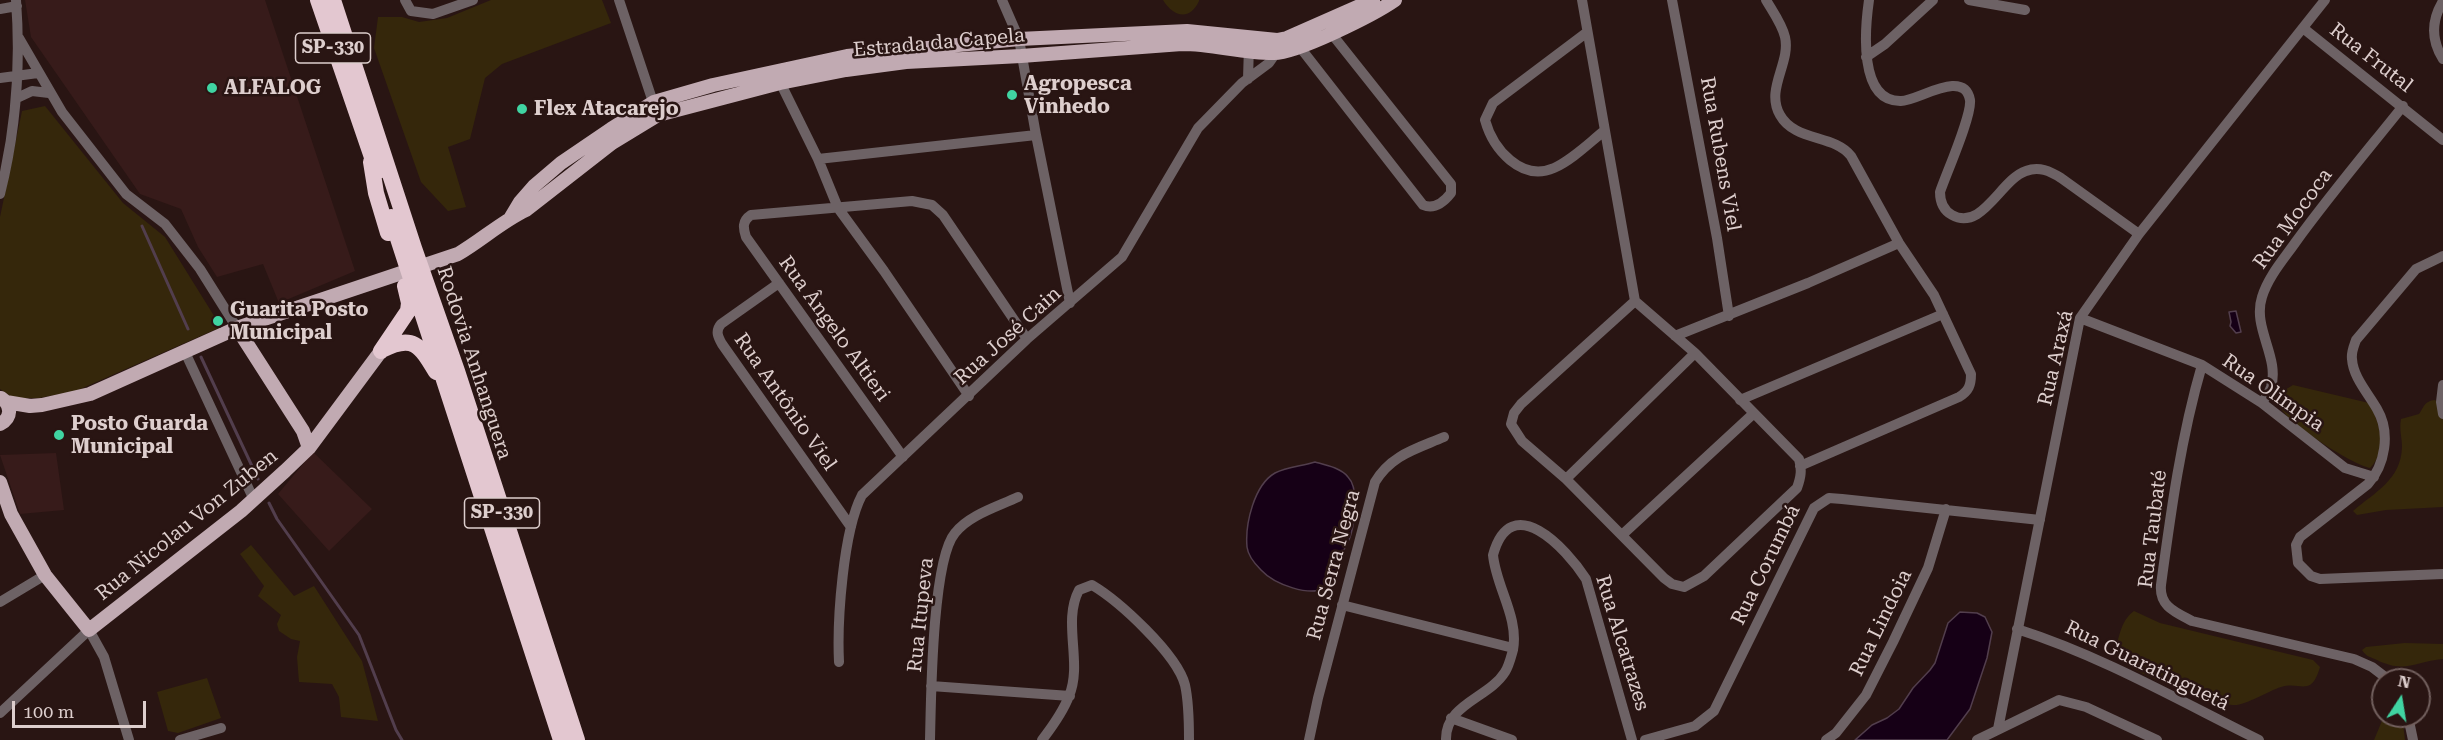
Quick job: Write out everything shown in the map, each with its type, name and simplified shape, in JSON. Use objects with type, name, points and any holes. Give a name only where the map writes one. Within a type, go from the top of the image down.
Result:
[{"type":"highway","name":"Rodovia Anhanguera","points":[[318,0],[404,252],[561,740]]},
{"type":"highway","name":"Rodovia Anhanguera","points":[[333,0],[404,252]]},
{"type":"highway","name":"Rodovia Anhanguera","points":[[416,290],[457,371],[577,740]]},
{"type":"highway","points":[[381,351],[408,311],[416,290]]},
{"type":"highway","points":[[381,351],[403,341],[416,345],[427,356],[456,413]]},
{"type":"main road","name":"Estrada da Capela","points":[[4,410],[90,394],[237,328],[458,254],[543,198],[656,109],[847,56],[1019,39],[1153,31],[1210,32],[1256,38],[1287,38],[1373,0]]},
{"type":"main road","name":"Estrada da Capela","points":[[777,77],[906,62],[1182,44],[1206,44],[1276,53],[1331,33],[1395,0]]},
{"type":"main road","points":[[237,328],[303,431],[309,448]]},
{"type":"main road","name":"Rua Nicolau Von Zuben","points":[[89,630],[254,500],[309,448],[381,351]]},
{"type":"main road","points":[[303,431],[315,431],[329,422]]},
{"type":"main road","points":[[0,482],[11,514],[45,575],[89,630]]},
{"type":"street","points":[[405,0],[411,11],[433,14],[473,0]]},
{"type":"street","points":[[619,0],[656,109]]},
{"type":"street","points":[[1002,0],[1019,39],[1070,303]]},
{"type":"street","points":[[1593,0],[1582,1],[1586,33],[1635,301],[1695,353],[1800,462],[1801,476],[1797,488],[1704,576],[1684,587],[1672,584],[1664,578],[1566,479],[1522,441],[1511,424],[1521,404],[1635,301]]},
{"type":"street","name":"Rua Rubens Viel","points":[[1672,0],[1717,238],[1729,316]]},
{"type":"street","points":[[1766,0],[1786,39],[1775,90],[1780,116],[1797,131],[1846,149],[1899,243],[1934,295],[1971,374],[1971,384],[1966,393],[1800,462]]},
{"type":"street","points":[[1869,0],[1864,43],[1874,84],[1881,95],[1893,101],[1905,102],[1944,86],[1962,89],[1968,95],[1970,110],[1940,192],[1940,199],[1948,212],[1962,219],[1976,216],[2018,174],[2040,169],[2051,171],[2139,234]]},
{"type":"street","points":[[1866,57],[1885,44],[1934,0]]},
{"type":"street","points":[[1969,0],[2025,10]]},
{"type":"street","name":"Rua Araxá","points":[[1998,729],[2080,318],[2139,234],[2325,0]]},
{"type":"street","points":[[2443,1],[2435,20],[2434,43],[2443,59]]},
{"type":"street","points":[[0,9],[16,3],[19,38],[17,98],[0,192]]},
{"type":"street","name":"Rua Frutal","points":[[2303,28],[2443,140]]},
{"type":"street","points":[[1299,46],[1423,205],[1429,208],[1436,206],[1451,192],[1451,184],[1331,33]]},
{"type":"street","points":[[1586,33],[1493,103],[1485,120],[1488,132],[1502,153],[1510,162],[1527,170],[1544,171],[1555,168],[1604,131]]},
{"type":"street","points":[[19,38],[49,93],[126,194],[165,224],[200,269],[237,328]]},
{"type":"street","points":[[1248,79],[1247,50],[1256,38]]},
{"type":"street","name":"Rua José Cain","points":[[839,662],[838,639],[851,527],[855,509],[862,495],[1028,339],[1122,257],[1198,128],[1248,79],[1260,71],[1276,53]]},
{"type":"street","points":[[1248,65],[1260,71]]},
{"type":"street","points":[[0,78],[38,73]]},
{"type":"street","points":[[777,77],[818,159],[837,208],[884,271],[969,396]]},
{"type":"street","points":[[17,98],[32,91],[49,93]]},
{"type":"street","name":"Rua Mococa","points":[[2262,403],[2270,390],[2273,379],[2271,362],[2260,326],[2260,310],[2261,298],[2272,274],[2305,228],[2403,106]]},
{"type":"street","points":[[818,159],[1036,135]]},
{"type":"street","points":[[837,208],[912,201],[932,205],[943,215],[971,254],[1028,339]]},
{"type":"street","name":"Rua Ângelo Altieri","points":[[837,208],[751,215],[746,219],[743,230],[903,457]]},
{"type":"street","points":[[1675,336],[1729,316],[1899,243]]},
{"type":"street","points":[[2443,256],[2416,268],[2364,330],[2352,352],[2357,376],[2379,412],[2384,432],[2384,457],[2374,477],[2300,537],[2296,554],[2304,571],[2320,579],[2443,574]]},
{"type":"street","name":"Rua Antônio Viel","points":[[779,283],[721,324],[717,328],[717,335],[851,527]]},
{"type":"street","points":[[1740,400],[1943,314]]},
{"type":"street","name":"Rua Olimpia","points":[[2080,318],[2202,365],[2262,403],[2345,468],[2374,477]]},
{"type":"street","points":[[185,352],[254,500]]},
{"type":"street","points":[[1566,479],[1695,353]]},
{"type":"street","name":"Rua Taubaté","points":[[2202,365],[2193,395],[2175,479],[2161,599],[2169,609],[2192,621],[2354,659],[2373,668]]},
{"type":"street","points":[[2443,385],[2441,402],[2443,414]]},
{"type":"street","points":[[1622,536],[1754,414]]},
{"type":"street","name":"Rua Serra Negra","points":[[1309,740],[1375,482],[1394,460],[1444,437]]},
{"type":"street","name":"Rua Itupeva","points":[[930,740],[931,686],[942,563],[947,546],[955,533],[970,519],[1018,497]]},
{"type":"street","name":"Rua Corumbá","points":[[1645,740],[1695,726],[1714,711],[1793,548],[1817,504],[1829,498],[1835,498],[2040,520]]},
{"type":"street","name":"Rua Lindoia","points":[[1826,740],[1836,732],[1866,695],[1888,653],[1928,568],[1946,509]]},
{"type":"street","name":"Rua Alcatrazes","points":[[1451,718],[1505,672],[1513,648],[1513,621],[1492,555],[1502,535],[1521,524],[1530,524],[1577,565],[1586,579],[1632,740]]},
{"type":"street","points":[[0,602],[45,575]]},
{"type":"street","points":[[1042,740],[1070,696],[1073,679],[1073,602],[1079,590],[1092,585],[1113,600],[1168,653],[1184,683],[1188,706],[1189,740]]},
{"type":"street","points":[[1342,605],[1513,648]]},
{"type":"street","name":"Rua Guaratinguetá","points":[[2017,629],[2060,642],[2259,740]]},
{"type":"street","points":[[89,630],[104,657],[129,740]]},
{"type":"street","name":"Rua Nicolau Von Zuben","points":[[0,712],[89,630]]},
{"type":"street","points":[[931,686],[1070,696]]},
{"type":"street","points":[[1977,740],[2059,700],[2086,707],[2157,740]]},
{"type":"street","points":[[1446,740],[1451,718],[1512,740]]},
{"type":"street","points":[[180,740],[221,728]]},
{"type":"shaded area","points":[[25,0],[265,0],[355,271],[279,303],[263,264],[217,277],[198,247],[181,209],[140,194],[31,37]]},
{"type":"shaded area","points":[[491,0],[602,0],[611,23],[502,64],[485,78],[470,139],[448,147],[466,207],[448,211],[421,182],[374,48],[378,17],[402,17],[419,22],[447,18]]},
{"type":"shaded area","points":[[1163,0],[1199,1],[1191,12],[1181,14],[1172,10]]},
{"type":"shaded area","points":[[45,106],[123,203],[165,237],[221,327],[76,391],[39,398],[13,398],[0,389],[0,217],[22,111]]},
{"type":"shaded area","points":[[2236,311],[2241,332],[2236,333],[2230,326],[2229,312]]},
{"type":"shaded area","points":[[2293,385],[2369,403],[2379,427],[2380,436],[2379,453],[2370,468],[2337,452],[2288,417],[2282,410],[2281,400],[2283,391]]},
{"type":"shaded area","points":[[2435,400],[2443,408],[2443,507],[2386,510],[2357,515],[2353,511],[2378,491],[2392,477],[2397,468],[2402,447],[2401,419],[2419,414],[2426,403]]},
{"type":"shaded area","points":[[313,452],[372,509],[329,551],[278,494]]},
{"type":"shaded area","points":[[56,453],[64,510],[20,514],[0,455]]},
{"type":"shaded area","points":[[1315,462],[1337,469],[1348,477],[1354,489],[1355,504],[1351,534],[1333,582],[1328,587],[1312,591],[1293,588],[1267,575],[1250,557],[1247,538],[1249,517],[1261,486],[1275,473]]},
{"type":"shaded area","points":[[251,545],[294,596],[314,586],[362,661],[378,721],[341,717],[339,697],[332,684],[299,682],[297,657],[300,641],[291,639],[279,631],[277,624],[281,615],[258,596],[264,586],[240,554]]},
{"type":"shaded area","points":[[2134,611],[2160,623],[2313,660],[2320,667],[2317,677],[2309,685],[2281,687],[2238,705],[2207,699],[2170,686],[2122,662],[2114,655],[2123,625]]},
{"type":"shaded area","points":[[1960,612],[1977,613],[1985,617],[1992,632],[1987,658],[1970,709],[1947,740],[1855,740],[1872,725],[1899,709],[1913,688],[1935,663],[1948,623]]},
{"type":"shaded area","points":[[2405,643],[2443,644],[2443,659],[2410,666],[2395,666],[2369,656],[2362,650],[2366,647]]},
{"type":"shaded area","points":[[207,678],[221,718],[178,733],[168,731],[157,692]]},
{"type":"shaded area","points":[[2379,728],[2404,728],[2405,740],[2374,740]]},
{"type":"waterway","points":[[142,226],[188,329]]},
{"type":"waterway","points":[[201,357],[258,479]]},
{"type":"waterway","points":[[269,503],[277,519],[359,635],[402,740]]},
{"type":"place","name":"ALFALOG","points":[[212,88]]},
{"type":"place","name":"Agropesca Vinhedo","points":[[1012,95]]},
{"type":"place","name":"Flex Atacarejo","points":[[522,109]]},
{"type":"place","name":"Guarita Posto Municipal","points":[[218,321]]},
{"type":"place","name":"Posto Guarda Municipal","points":[[59,435]]}]
